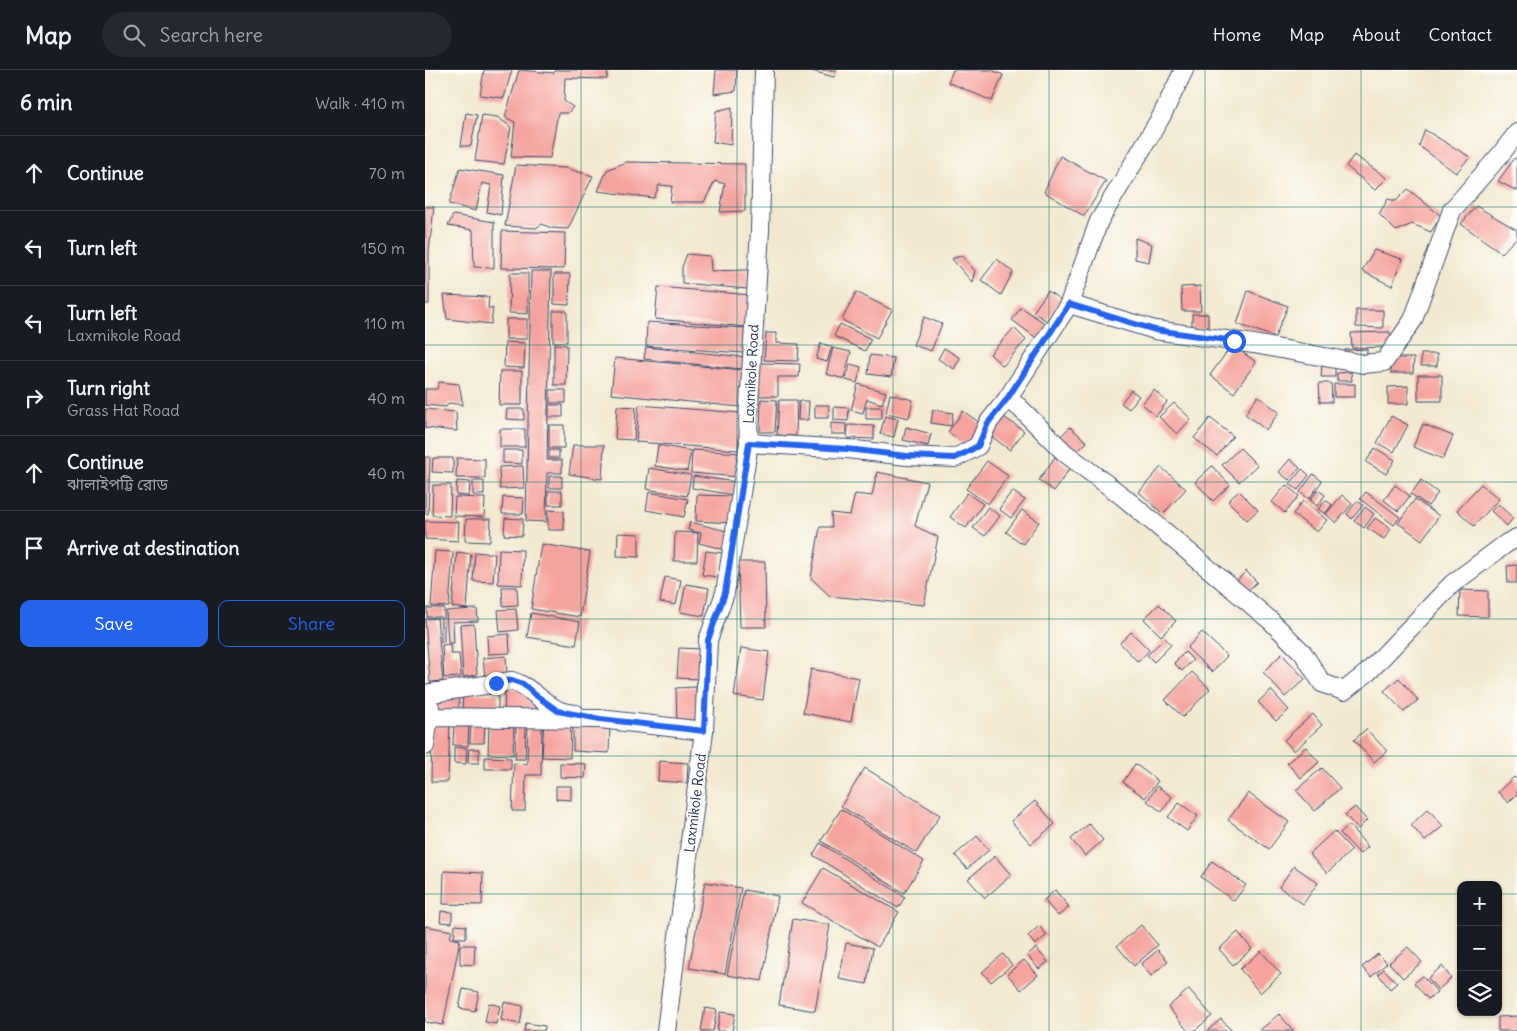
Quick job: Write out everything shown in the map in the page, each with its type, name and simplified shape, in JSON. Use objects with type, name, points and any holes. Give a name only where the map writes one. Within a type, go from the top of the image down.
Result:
[{"type":"street","name":"Laxmikole Road","points":[[666,1031],[704,731],[708,640],[725,593],[749,443],[748,421],[760,231],[764,70]]},
{"type":"street","points":[[749,443],[955,458],[978,446],[988,423],[1007,399],[1069,304],[1099,221],[1161,117],[1185,70]]},
{"type":"street","points":[[1069,304],[1155,330],[1254,344],[1363,364],[1384,362],[1413,320],[1452,210],[1517,133]]},
{"type":"street","points":[[1007,399],[1019,407],[1065,453],[1177,541],[1271,621],[1303,653],[1322,683],[1344,691],[1368,672],[1452,584],[1507,543],[1517,538]]},
{"type":"street","points":[[425,746],[429,694],[512,680],[523,684],[558,711],[600,719],[704,731]]},
{"type":"street","points":[[427,717],[600,719]]},
{"type":"building","points":[[484,70],[512,70],[504,98],[480,95]]},
{"type":"building","points":[[519,70],[554,73],[556,70],[608,70],[607,79],[565,78],[564,101],[573,107],[568,113],[558,113],[550,158],[511,157],[515,122],[505,117]]},
{"type":"building","points":[[716,70],[737,70],[736,91],[714,94]]},
{"type":"building","points":[[808,70],[837,70],[834,77]]},
{"type":"building","points":[[953,70],[992,70],[1003,75],[992,101],[948,82]]},
{"type":"building","points":[[732,107],[731,145],[713,142],[716,111]]},
{"type":"building","points":[[466,113],[477,115],[471,146],[461,146]]},
{"type":"building","points":[[482,115],[497,117],[511,127],[504,164],[475,161]]},
{"type":"building","points":[[1425,130],[1470,157],[1456,173],[1419,146]]},
{"type":"building","points":[[1354,155],[1387,178],[1375,190],[1346,166]]},
{"type":"building","points":[[1060,156],[1106,181],[1084,216],[1044,192]]},
{"type":"building","points":[[1515,158],[1517,160],[1517,191],[1498,181]]},
{"type":"building","points":[[626,162],[745,164],[745,211],[720,212],[725,184],[715,181],[704,202],[670,202],[672,186],[659,185],[654,198],[598,191],[607,170]]},
{"type":"building","points":[[516,165],[565,168],[593,176],[568,229],[551,228],[542,224],[536,228],[505,226]]},
{"type":"building","points":[[460,168],[504,175],[501,215],[487,212],[491,185],[482,183],[476,211],[449,204]]},
{"type":"building","points":[[1408,189],[1441,216],[1431,232],[1412,224],[1396,231],[1379,214],[1388,199],[1396,201]]},
{"type":"building","points":[[1476,206],[1517,230],[1517,237],[1502,253],[1461,224]]},
{"type":"building","points":[[425,207],[434,207],[429,252],[429,304],[425,304]]},
{"type":"building","points":[[453,215],[494,222],[494,268],[474,267],[473,230],[448,226]]},
{"type":"building","points":[[502,231],[565,233],[564,269],[501,268]]},
{"type":"building","points":[[1135,238],[1152,244],[1149,262],[1135,259]]},
{"type":"building","points":[[1374,250],[1402,259],[1392,286],[1362,271]]},
{"type":"building","points":[[687,254],[710,256],[711,271],[748,270],[747,289],[682,283],[682,267]]},
{"type":"building","points":[[962,255],[975,271],[972,282],[952,259]]},
{"type":"building","points":[[997,259],[1013,272],[1001,295],[981,280]]},
{"type":"building","points":[[531,271],[551,271],[547,460],[562,460],[562,473],[547,473],[546,522],[526,521]]},
{"type":"building","points":[[510,273],[528,273],[528,314],[509,313]]},
{"type":"building","points":[[554,274],[570,274],[569,305],[554,304]]},
{"type":"building","points":[[1200,286],[1201,311],[1182,311],[1181,287]]},
{"type":"building","points":[[658,287],[751,295],[748,327],[655,319]]},
{"type":"building","points":[[1048,291],[1061,300],[1047,321],[1033,312]]},
{"type":"building","points":[[1248,291],[1288,306],[1275,337],[1237,324]]},
{"type":"building","points":[[856,292],[892,310],[877,338],[842,320]]},
{"type":"building","points":[[444,295],[489,297],[488,308],[493,308],[491,324],[447,319]]},
{"type":"building","points":[[1021,307],[1049,326],[1039,340],[1012,320]]},
{"type":"building","points":[[1356,310],[1383,310],[1383,328],[1356,327]]},
{"type":"building","points":[[553,311],[567,311],[567,342],[553,342]]},
{"type":"building","points":[[1192,314],[1208,314],[1208,329],[1192,329]]},
{"type":"building","points":[[924,317],[942,324],[931,351],[913,345]]},
{"type":"building","points":[[506,319],[527,319],[527,339],[506,339]]},
{"type":"building","points":[[647,322],[745,328],[743,353],[646,346]]},
{"type":"building","points":[[840,324],[871,339],[865,351],[834,336]]},
{"type":"building","points":[[1014,328],[1026,340],[1003,366],[990,354]]},
{"type":"building","points":[[1390,332],[1391,347],[1352,348],[1351,333]]},
{"type":"building","points":[[766,333],[776,333],[776,343],[799,344],[798,361],[764,360]]},
{"type":"building","points":[[505,342],[525,343],[524,368],[504,367]]},
{"type":"building","points":[[821,343],[832,347],[827,362],[816,359]]},
{"type":"building","points":[[554,344],[567,345],[566,385],[554,385]]},
{"type":"building","points":[[1232,345],[1256,362],[1234,393],[1210,375]]},
{"type":"building","points":[[646,347],[744,357],[742,369],[644,359]]},
{"type":"building","points":[[833,348],[851,352],[844,379],[826,374]]},
{"type":"building","points":[[944,348],[960,358],[954,369],[938,359]]},
{"type":"building","points":[[1367,349],[1367,354],[1345,355],[1345,350]]},
{"type":"building","points":[[1421,354],[1437,354],[1437,366],[1421,366]]},
{"type":"building","points":[[870,355],[894,358],[891,377],[868,374]]},
{"type":"building","points":[[615,358],[743,370],[740,407],[611,394]]},
{"type":"building","points":[[1392,358],[1414,358],[1413,373],[1391,373]]},
{"type":"building","points":[[760,363],[800,364],[799,377],[778,377],[778,396],[759,396]]},
{"type":"building","points":[[1322,363],[1335,364],[1335,377],[1321,377]]},
{"type":"building","points":[[850,364],[861,367],[857,383],[846,380]]},
{"type":"building","points":[[500,371],[522,371],[522,405],[499,405]]},
{"type":"building","points":[[1351,372],[1352,381],[1337,381],[1337,373]]},
{"type":"building","points":[[1418,375],[1442,375],[1442,401],[1418,401]]},
{"type":"building","points":[[439,382],[459,384],[463,405],[449,403],[446,407],[425,405],[425,389],[437,389]]},
{"type":"building","points":[[1319,383],[1331,383],[1332,402],[1320,402]]},
{"type":"building","points":[[858,384],[886,392],[882,404],[867,399],[863,413],[851,410]]},
{"type":"building","points":[[1334,384],[1355,384],[1355,397],[1334,397]]},
{"type":"building","points":[[1408,386],[1408,404],[1388,404],[1388,387]]},
{"type":"building","points":[[550,390],[566,390],[566,403],[550,403]]},
{"type":"building","points":[[1131,390],[1139,396],[1129,409],[1121,403]]},
{"type":"building","points":[[1154,390],[1167,402],[1156,416],[1142,404]]},
{"type":"building","points":[[890,394],[913,400],[909,418],[886,413]]},
{"type":"building","points":[[1258,396],[1279,412],[1266,430],[1245,414]]},
{"type":"building","points":[[761,399],[777,400],[775,432],[760,432]]},
{"type":"building","points":[[779,400],[797,400],[796,436],[777,435]]},
{"type":"building","points":[[799,401],[809,401],[808,420],[798,420]]},
{"type":"building","points":[[1174,403],[1191,419],[1177,434],[1159,417]]},
{"type":"building","points":[[549,405],[563,405],[563,417],[549,417]]},
{"type":"building","points":[[639,405],[741,413],[738,450],[636,442]]},
{"type":"building","points":[[815,405],[829,405],[828,418],[815,418]]},
{"type":"building","points":[[617,406],[636,407],[634,440],[615,439]]},
{"type":"building","points":[[834,407],[849,408],[848,421],[834,420]]},
{"type":"building","points":[[866,407],[882,407],[882,419],[866,419]]},
{"type":"building","points":[[425,409],[456,412],[457,431],[425,428]]},
{"type":"building","points":[[507,409],[524,409],[524,420],[506,419]]},
{"type":"building","points":[[933,410],[953,413],[951,426],[931,423]]},
{"type":"building","points":[[963,411],[984,426],[969,448],[948,432]]},
{"type":"building","points":[[1001,415],[1024,431],[1010,450],[988,434]]},
{"type":"building","points":[[885,416],[898,419],[894,437],[880,434]]},
{"type":"building","points":[[1391,416],[1408,425],[1394,452],[1377,443]]},
{"type":"building","points":[[1210,418],[1233,436],[1217,456],[1194,438]]},
{"type":"building","points":[[831,423],[846,424],[846,434],[831,434]]},
{"type":"building","points":[[1423,424],[1453,436],[1443,459],[1413,447]]},
{"type":"building","points":[[549,425],[564,425],[564,448],[549,448]]},
{"type":"building","points":[[848,425],[874,426],[874,439],[847,438]]},
{"type":"building","points":[[906,427],[931,434],[928,446],[903,440]]},
{"type":"building","points":[[1070,427],[1087,442],[1075,454],[1058,439]]},
{"type":"building","points":[[500,429],[525,429],[525,447],[500,447]]},
{"type":"building","points":[[573,445],[604,445],[602,479],[569,474]]},
{"type":"building","points":[[658,445],[691,451],[687,471],[655,466]]},
{"type":"building","points":[[1240,448],[1257,465],[1239,482],[1222,465]]},
{"type":"building","points":[[1375,448],[1395,460],[1386,474],[1366,462]]},
{"type":"building","points":[[503,450],[522,450],[522,464],[503,463]]},
{"type":"building","points":[[549,450],[559,450],[559,458],[549,458]]},
{"type":"building","points":[[692,450],[741,453],[739,477],[691,473]]},
{"type":"building","points":[[425,457],[430,457],[428,514],[425,514]]},
{"type":"building","points":[[1055,457],[1070,468],[1054,491],[1039,480]]},
{"type":"building","points":[[433,458],[453,458],[453,473],[432,472]]},
{"type":"building","points":[[457,458],[485,459],[485,478],[456,478]]},
{"type":"building","points":[[1290,459],[1300,468],[1289,480],[1279,472]]},
{"type":"building","points":[[987,461],[1008,476],[988,504],[966,489]]},
{"type":"building","points":[[523,466],[524,488],[500,489],[499,467]]},
{"type":"building","points":[[1212,466],[1230,485],[1213,501],[1195,482]]},
{"type":"building","points":[[1161,467],[1186,489],[1163,514],[1139,492]]},
{"type":"building","points":[[649,468],[691,475],[687,496],[646,489]]},
{"type":"building","points":[[1302,469],[1309,475],[1298,490],[1290,484]]},
{"type":"building","points":[[877,472],[927,482],[915,526],[938,537],[924,605],[830,596],[811,578],[820,527],[832,527],[831,513],[850,515],[855,494],[872,496]]},
{"type":"building","points":[[1313,474],[1322,481],[1309,499],[1300,492]]},
{"type":"building","points":[[549,476],[562,476],[562,488],[549,488]]},
{"type":"building","points":[[693,476],[736,482],[734,495],[692,488]]},
{"type":"building","points":[[1421,480],[1438,493],[1428,506],[1411,494]]},
{"type":"building","points":[[457,481],[470,482],[469,496],[456,495]]},
{"type":"building","points":[[473,481],[484,481],[484,495],[473,495]]},
{"type":"building","points":[[1481,484],[1499,499],[1474,526],[1457,510]]},
{"type":"building","points":[[433,485],[451,485],[450,516],[432,515]]},
{"type":"building","points":[[1286,485],[1299,496],[1285,513],[1272,502]]},
{"type":"building","points":[[1395,485],[1410,496],[1398,511],[1384,500]]},
{"type":"building","points":[[1318,490],[1325,495],[1317,506],[1310,500]]},
{"type":"building","points":[[548,491],[562,491],[562,505],[548,505]]},
{"type":"building","points":[[1012,491],[1025,500],[1011,518],[999,509]]},
{"type":"building","points":[[1239,491],[1258,510],[1247,520],[1228,501]]},
{"type":"building","points":[[649,492],[688,499],[684,517],[646,510]]},
{"type":"building","points":[[1366,492],[1400,517],[1394,525],[1360,499]]},
{"type":"building","points":[[967,493],[983,504],[966,528],[950,517]]},
{"type":"building","points":[[697,495],[733,496],[732,523],[696,521]]},
{"type":"building","points":[[1342,495],[1352,504],[1336,523],[1326,514]]},
{"type":"building","points":[[455,497],[485,498],[484,517],[454,516]]},
{"type":"building","points":[[503,497],[524,498],[523,514],[502,514]]},
{"type":"building","points":[[1415,499],[1439,516],[1422,540],[1398,523]]},
{"type":"building","points":[[1326,500],[1332,505],[1325,514],[1318,509]]},
{"type":"building","points":[[1303,501],[1327,520],[1317,532],[1293,514]]},
{"type":"building","points":[[1357,501],[1363,505],[1352,519],[1347,514]]},
{"type":"building","points":[[1498,504],[1513,518],[1507,526],[1491,511]]},
{"type":"building","points":[[988,507],[1000,516],[985,536],[973,528]]},
{"type":"building","points":[[1365,507],[1374,514],[1364,528],[1354,521]]},
{"type":"building","points":[[548,510],[564,511],[564,530],[548,530]]},
{"type":"building","points":[[1022,510],[1039,522],[1023,544],[1006,532]]},
{"type":"building","points":[[505,518],[523,519],[522,536],[504,535]]},
{"type":"building","points":[[1375,518],[1391,529],[1384,539],[1367,528]]},
{"type":"building","points":[[466,519],[491,519],[490,542],[465,541]]},
{"type":"building","points":[[425,521],[459,522],[458,541],[425,539]]},
{"type":"building","points":[[690,522],[731,532],[726,550],[699,543],[701,533],[688,530]]},
{"type":"building","points":[[675,532],[698,533],[697,561],[674,561]]},
{"type":"building","points":[[618,533],[639,534],[639,557],[617,556]]},
{"type":"building","points":[[541,544],[590,552],[580,617],[531,609]]},
{"type":"building","points":[[499,549],[523,550],[522,585],[498,584]]},
{"type":"building","points":[[435,551],[453,552],[449,607],[431,606]]},
{"type":"building","points":[[706,551],[722,553],[719,577],[702,575]]},
{"type":"building","points":[[457,552],[471,554],[467,609],[452,607]]},
{"type":"building","points":[[475,552],[495,554],[493,582],[473,581]]},
{"type":"building","points":[[738,562],[765,562],[766,627],[740,627]]},
{"type":"building","points":[[1517,565],[1517,583],[1508,583],[1507,566]]},
{"type":"building","points":[[1246,571],[1257,582],[1243,595],[1233,585]]},
{"type":"building","points":[[665,577],[681,580],[676,605],[660,602]]},
{"type":"building","points":[[686,584],[709,588],[704,616],[680,612]]},
{"type":"building","points":[[502,587],[517,587],[518,605],[503,606]]},
{"type":"building","points":[[1460,590],[1488,591],[1488,617],[1459,616]]},
{"type":"building","points":[[1159,604],[1176,621],[1161,636],[1144,619]]},
{"type":"building","points":[[427,608],[444,608],[444,642],[441,642],[441,617],[427,617]]},
{"type":"building","points":[[477,609],[478,621],[453,622],[454,643],[448,643],[446,611]]},
{"type":"building","points":[[516,609],[518,630],[500,632],[498,610]]},
{"type":"building","points":[[531,613],[580,622],[576,645],[527,637]]},
{"type":"building","points":[[437,618],[443,681],[430,682],[425,619]]},
{"type":"building","points":[[474,624],[477,675],[463,677],[460,625]]},
{"type":"building","points":[[1131,632],[1149,650],[1138,662],[1120,643]]},
{"type":"building","points":[[1202,632],[1227,656],[1212,672],[1187,648]]},
{"type":"building","points":[[509,634],[510,653],[488,654],[487,636]]},
{"type":"building","points":[[1165,638],[1171,645],[1154,662],[1147,655]]},
{"type":"building","points":[[450,644],[451,654],[459,654],[461,677],[444,678],[442,645]]},
{"type":"building","points":[[679,648],[701,649],[699,679],[677,678]]},
{"type":"building","points":[[741,648],[769,652],[763,700],[734,696]]},
{"type":"building","points":[[1185,652],[1193,660],[1182,671],[1174,663]]},
{"type":"building","points":[[1282,654],[1305,679],[1285,697],[1263,672]]},
{"type":"building","points":[[506,656],[507,675],[485,677],[483,658]]},
{"type":"building","points":[[811,669],[859,678],[851,722],[803,713]]},
{"type":"building","points":[[1192,672],[1210,689],[1183,717],[1165,700]]},
{"type":"building","points":[[1399,678],[1418,700],[1404,712],[1384,691]]},
{"type":"building","points":[[696,687],[697,720],[677,721],[676,688]]},
{"type":"building","points":[[505,688],[523,689],[546,713],[504,715]]},
{"type":"building","points":[[1271,690],[1289,710],[1276,721],[1258,702]]},
{"type":"building","points":[[463,693],[498,694],[498,712],[462,712]]},
{"type":"building","points":[[438,694],[459,695],[459,712],[438,712]]},
{"type":"building","points":[[1313,714],[1322,725],[1294,751],[1284,740]]},
{"type":"building","points":[[432,719],[450,720],[448,782],[431,782]]},
{"type":"building","points":[[454,719],[469,720],[468,746],[453,745]]},
{"type":"building","points":[[471,721],[485,722],[484,743],[470,743]]},
{"type":"building","points":[[489,721],[514,722],[513,755],[488,754]]},
{"type":"building","points":[[544,721],[571,722],[570,758],[542,757]]},
{"type":"building","points":[[528,722],[542,722],[541,775],[526,775],[525,811],[512,811],[514,763],[527,764]]},
{"type":"building","points":[[516,723],[526,724],[525,759],[515,759]]},
{"type":"building","points":[[573,723],[610,724],[609,753],[573,751]]},
{"type":"building","points":[[1366,729],[1387,751],[1374,762],[1354,740]]},
{"type":"building","points":[[454,747],[467,748],[466,764],[454,763]]},
{"type":"building","points":[[1306,747],[1319,762],[1301,778],[1287,763]]},
{"type":"building","points":[[469,749],[479,749],[479,763],[468,763]]},
{"type":"building","points":[[485,757],[511,758],[511,769],[485,769]]},
{"type":"building","points":[[659,761],[688,763],[687,783],[658,781]]},
{"type":"building","points":[[560,763],[586,764],[585,778],[560,777]]},
{"type":"building","points":[[1135,764],[1158,781],[1145,798],[1123,782]]},
{"type":"building","points":[[865,768],[940,815],[916,853],[841,806]]},
{"type":"building","points":[[1322,768],[1340,788],[1315,811],[1296,790]]},
{"type":"building","points":[[1514,777],[1517,780],[1517,794],[1508,803],[1498,792]]},
{"type":"building","points":[[556,786],[571,786],[571,800],[556,799]]},
{"type":"building","points":[[1157,786],[1172,797],[1162,812],[1147,801]]},
{"type":"building","points":[[1248,793],[1289,822],[1269,849],[1228,820]]},
{"type":"building","points":[[1035,801],[1055,824],[1031,844],[1011,821]]},
{"type":"building","points":[[1179,803],[1198,816],[1187,831],[1168,817]]},
{"type":"building","points":[[1355,807],[1367,820],[1358,829],[1345,815]]},
{"type":"building","points":[[841,809],[924,861],[904,893],[821,841]]},
{"type":"building","points":[[1428,809],[1443,826],[1425,841],[1411,825]]},
{"type":"building","points":[[1089,824],[1103,840],[1085,856],[1071,839]]},
{"type":"building","points":[[1349,825],[1368,847],[1360,854],[1340,833]]},
{"type":"building","points":[[1334,831],[1352,850],[1327,873],[1309,854]]},
{"type":"building","points":[[977,836],[989,850],[967,869],[955,855]]},
{"type":"building","points":[[820,843],[905,897],[898,908],[813,855]]},
{"type":"building","points":[[995,856],[1011,875],[985,898],[968,879]]},
{"type":"building","points":[[1212,861],[1246,885],[1234,901],[1201,877]]},
{"type":"building","points":[[1294,866],[1318,883],[1303,904],[1279,887]]},
{"type":"building","points":[[823,868],[899,912],[878,947],[802,903]]},
{"type":"building","points":[[444,871],[483,873],[482,905],[443,904]]},
{"type":"building","points":[[705,882],[741,888],[725,974],[689,968]]},
{"type":"building","points":[[744,890],[778,896],[762,981],[727,975]]},
{"type":"building","points":[[1055,890],[1069,907],[1058,916],[1044,900]]},
{"type":"building","points":[[441,911],[452,912],[452,923],[440,922]]},
{"type":"building","points":[[793,919],[830,925],[815,1011],[779,1005]]},
{"type":"building","points":[[455,925],[466,926],[466,938],[454,938]]},
{"type":"building","points":[[1141,925],[1158,945],[1134,966],[1117,946]]},
{"type":"building","points":[[425,926],[452,931],[450,938],[460,940],[443,1025],[425,1022]]},
{"type":"building","points":[[1039,926],[1047,935],[1035,945],[1028,936]]},
{"type":"building","points":[[1238,932],[1252,949],[1233,965],[1219,949]]},
{"type":"building","points":[[846,943],[873,948],[867,984],[839,979]]},
{"type":"building","points":[[460,945],[475,945],[474,965],[460,964]]},
{"type":"building","points":[[1408,947],[1422,962],[1403,978],[1389,963]]},
{"type":"building","points":[[1036,948],[1048,962],[1039,969],[1027,955]]},
{"type":"building","points":[[1158,950],[1168,961],[1151,976],[1141,964]]},
{"type":"building","points":[[1261,951],[1281,974],[1260,993],[1240,969]]},
{"type":"building","points":[[1003,954],[1012,965],[991,982],[982,972]]},
{"type":"building","points":[[1378,954],[1387,963],[1371,977],[1362,967]]},
{"type":"building","points":[[1024,960],[1038,975],[1021,990],[1007,974]]},
{"type":"building","points":[[1442,966],[1451,978],[1438,990],[1428,978]]},
{"type":"building","points":[[1384,969],[1397,983],[1390,989],[1378,974]]},
{"type":"building","points":[[1423,976],[1437,992],[1428,999],[1414,983]]},
{"type":"building","points":[[463,989],[479,992],[475,1011],[459,1008]]},
{"type":"building","points":[[1189,989],[1212,1016],[1194,1031],[1188,1031],[1168,1007]]},
{"type":"building","points":[[504,1002],[523,1006],[520,1024],[501,1020]]},
{"type":"building","points":[[489,1003],[500,1006],[496,1024],[485,1022]]},
{"type":"building","points":[[705,1008],[717,1010],[713,1031],[701,1031]]},
{"type":"building","points":[[720,1012],[735,1014],[732,1031],[717,1031]]},
{"type":"building","points":[[1279,1014],[1294,1031],[1259,1031]]},
{"type":"building","points":[[1517,1016],[1517,1031],[1498,1031],[1498,1017]]},
{"type":"building","points":[[1221,1019],[1232,1031],[1207,1031]]},
{"type":"building","points":[[526,1023],[545,1026],[544,1031],[524,1031]]},
{"type":"route","points":[[496,683],[512,680],[523,684],[558,711],[600,719],[704,731],[708,640],[725,593],[749,443],[955,458],[978,446],[988,423],[1007,399],[1069,304],[1155,330],[1234,341]]}]
